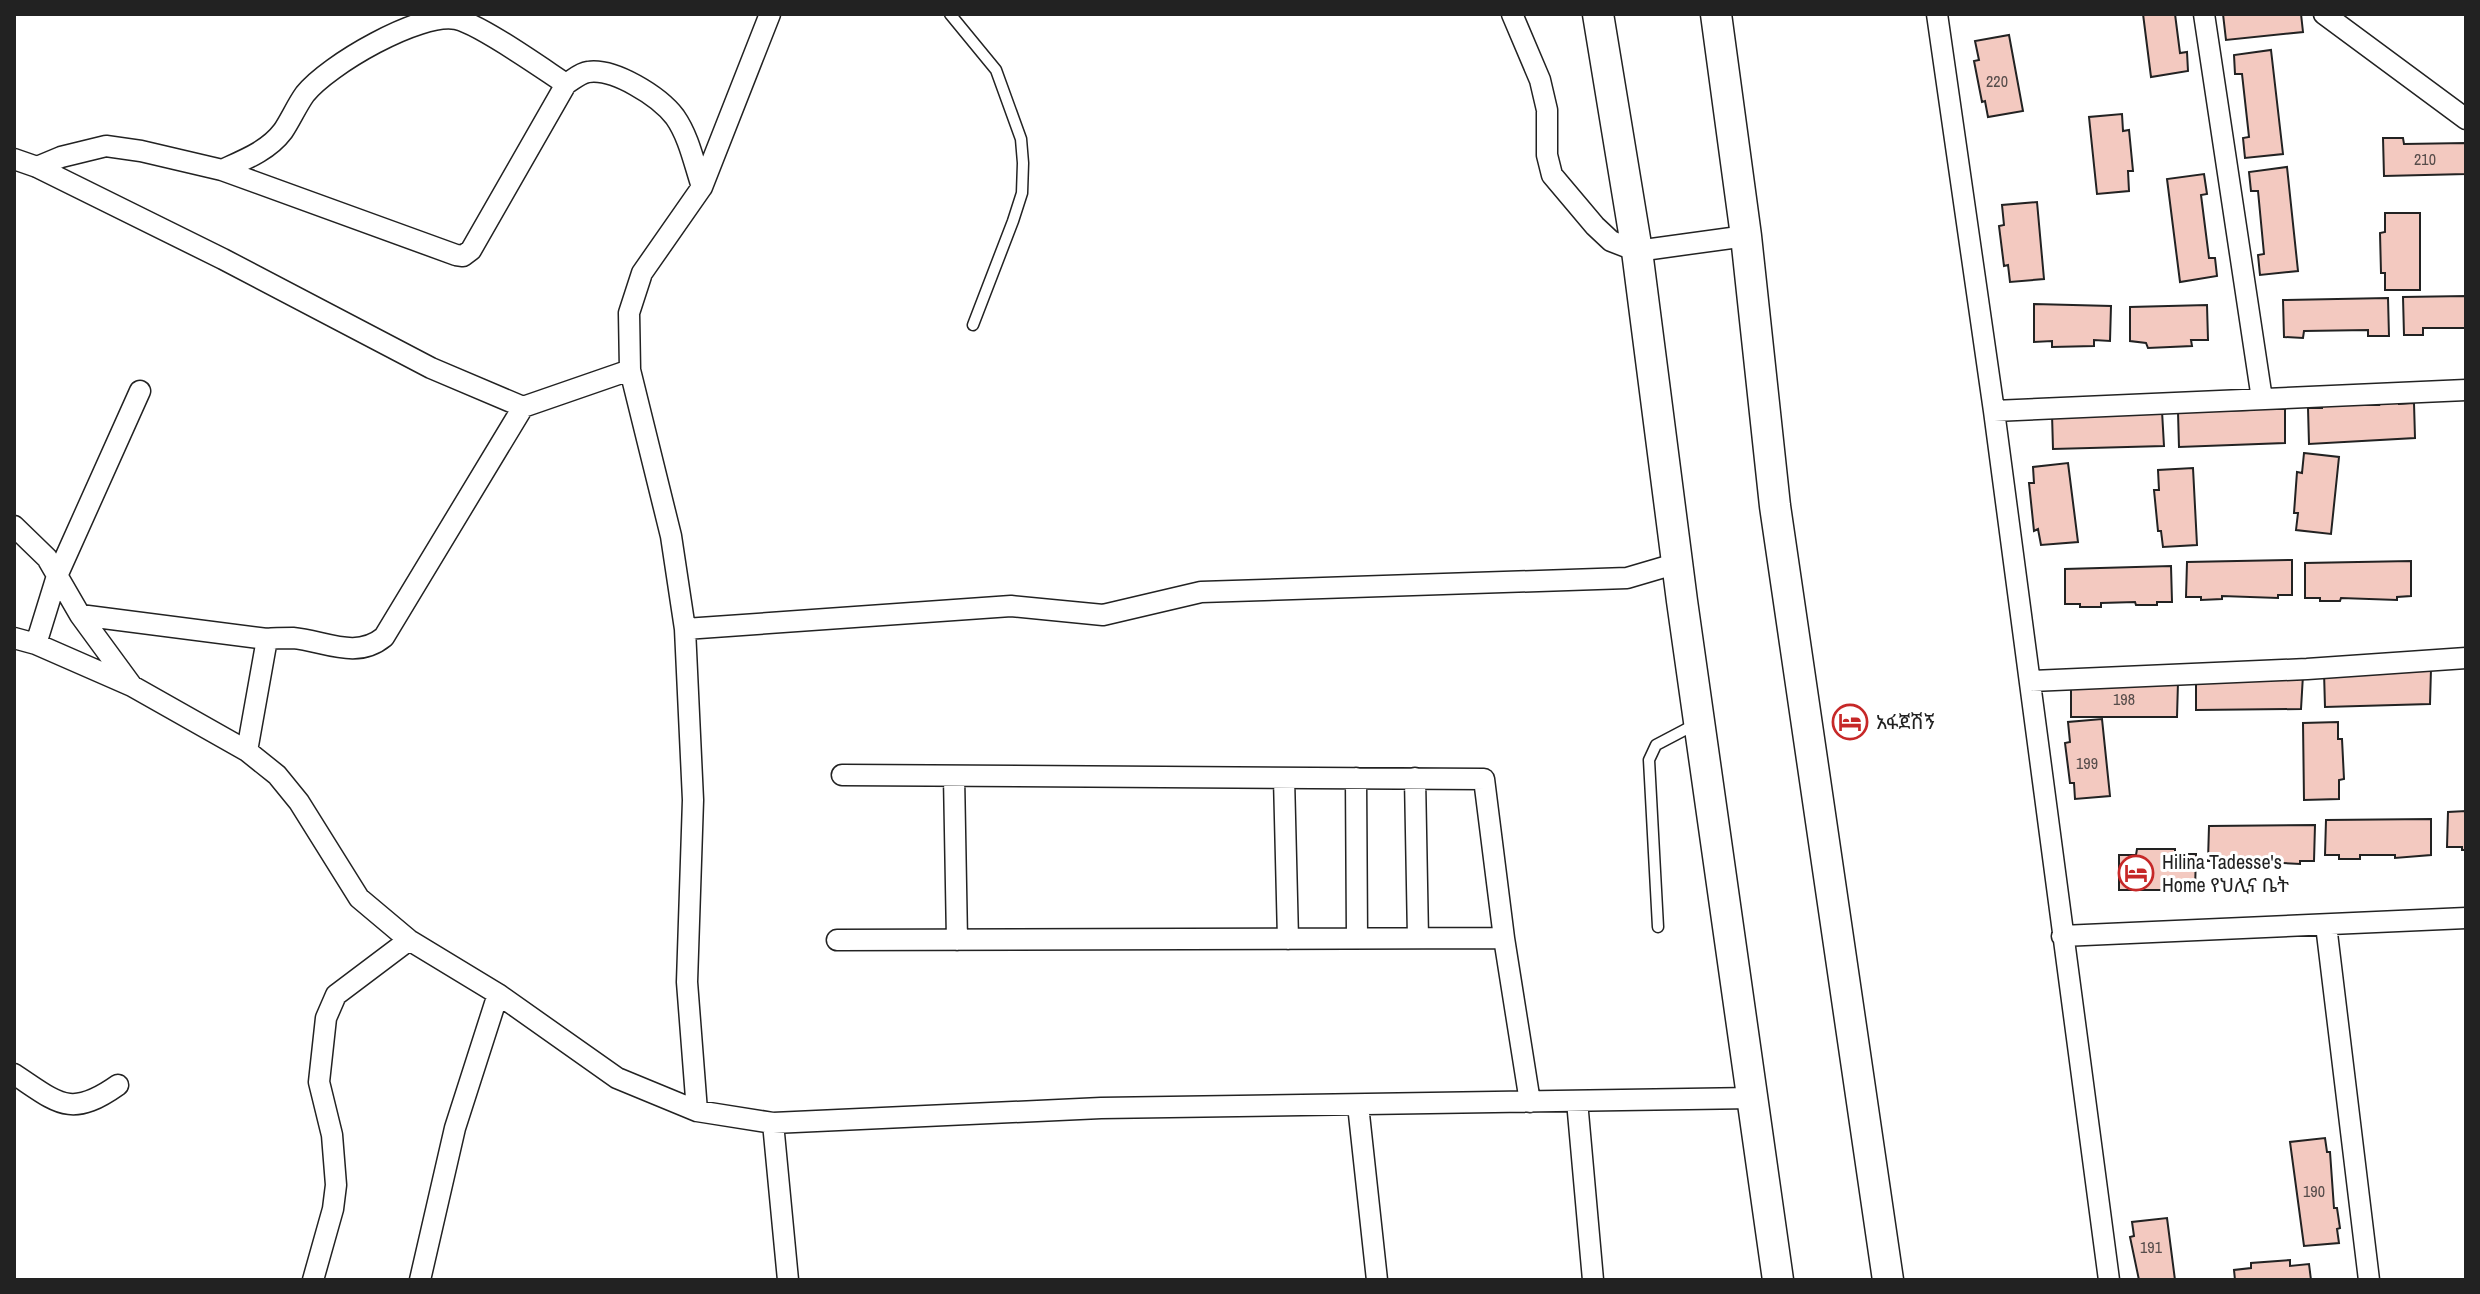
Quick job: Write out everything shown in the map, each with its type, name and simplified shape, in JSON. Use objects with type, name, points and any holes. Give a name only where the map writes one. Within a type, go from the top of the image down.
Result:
[{"type":"main road","points":[[1598,14],[1637,251],[1778,1280]]},
{"type":"main road","points":[[1716,14],[1746,236],[1775,506],[1888,1280]]},
{"type":"street","points":[[697,1111],[687,982],[693,800],[685,629],[671,536],[630,370],[629,313],[642,273],[702,187],[770,14]]},
{"type":"street","points":[[1512,14],[1540,80],[1547,110],[1547,155],[1552,175],[1595,226],[1611,241],[1637,251],[1746,236]]},
{"type":"street","points":[[1937,14],[1994,411],[2109,1280]]},
{"type":"street","points":[[2204,14],[2262,399]]},
{"type":"street","points":[[2324,14],[2466,119]]},
{"type":"street","points":[[222,170],[262,151],[281,133],[306,93],[337,63],[390,36],[430,21],[455,19],[484,33],[566,84]]},
{"type":"street","points":[[37,167],[61,157],[106,146],[141,151],[222,170],[463,256],[471,250],[566,84],[585,72],[603,72],[633,84],[659,101],[674,116],[687,140],[702,187]]},
{"type":"street","points":[[14,159],[37,167],[223,259],[431,368],[523,407]]},
{"type":"street","points":[[80,615],[267,639],[291,638],[352,650],[372,647],[384,637],[523,407],[630,370]]},
{"type":"street","points":[[1994,411],[2466,390]]},
{"type":"street","points":[[36,644],[57,576],[140,391]]},
{"type":"street","points":[[14,526],[47,558],[80,615],[132,686]]},
{"type":"street","points":[[685,629],[1011,606],[1103,615],[1201,592],[1627,578],[1678,563]]},
{"type":"street","points":[[14,638],[36,644],[132,686],[247,751],[277,775],[299,802],[359,898],[409,940],[498,994],[617,1078],[697,1111],[773,1123],[1101,1108],[1753,1098]]},
{"type":"street","points":[[247,751],[267,639]]},
{"type":"street","points":[[2030,681],[2307,669],[2466,658]]},
{"type":"street","points":[[842,775],[1484,779],[1504,938],[1530,1102]]},
{"type":"street","points":[[954,776],[957,940]]},
{"type":"street","points":[[1284,778],[1288,939]]},
{"type":"street","points":[[1356,778],[1357,938]]},
{"type":"street","points":[[1415,778],[1418,938]]},
{"type":"street","points":[[2062,936],[2466,918]]},
{"type":"street","points":[[2326,925],[2369,1280]]},
{"type":"street","points":[[837,940],[1504,938]]},
{"type":"street","points":[[313,1280],[333,1209],[336,1185],[332,1135],[319,1082],[326,1018],[336,995],[409,940]]},
{"type":"street","points":[[420,1280],[455,1128],[498,994]]},
{"type":"street","points":[[14,1074],[61,1105],[78,1105],[103,1096],[118,1085]]},
{"type":"street","points":[[1577,1101],[1593,1280]]},
{"type":"street","points":[[1358,1105],[1377,1280]]},
{"type":"street","points":[[773,1123],[788,1280]]},
{"type":"lane","points":[[950,14],[996,70],[1021,139],[1023,163],[1018,207],[973,325]]},
{"type":"lane","points":[[1658,927],[1649,760],[1656,745],[1700,723]]},
{"type":"building","points":[[2143,14],[2175,14],[2180,53],[2187,52],[2188,71],[2151,77]]},
{"type":"building","points":[[2223,14],[2301,14],[2303,32],[2226,40]]},
{"type":"building","points":[[2009,35],[2023,111],[1988,117],[1974,61],[1979,60],[1975,41]]},
{"type":"building","points":[[2271,50],[2283,154],[2245,158],[2243,138],[2249,137],[2242,74],[2235,74],[2234,55]]},
{"type":"building","points":[[2122,114],[2123,131],[2129,130],[2133,171],[2128,171],[2129,191],[2097,194],[2089,117]]},
{"type":"building","points":[[2383,138],[2403,138],[2404,144],[2466,143],[2466,174],[2384,176]]},
{"type":"building","points":[[2287,167],[2298,271],[2260,275],[2258,255],[2264,254],[2258,191],[2251,191],[2249,172]]},
{"type":"building","points":[[2204,174],[2207,194],[2201,195],[2209,258],[2215,258],[2217,276],[2180,282],[2167,179]]},
{"type":"building","points":[[2037,202],[2044,279],[2010,282],[2008,265],[2004,266],[1999,226],[2004,225],[2002,205]]},
{"type":"building","points":[[2385,213],[2420,213],[2420,290],[2385,290],[2385,273],[2381,273],[2380,233],[2385,232]]},
{"type":"building","points":[[2466,296],[2466,328],[2423,328],[2423,335],[2404,335],[2403,297]]},
{"type":"building","points":[[2388,298],[2389,336],[2368,336],[2368,330],[2304,331],[2303,338],[2284,337],[2283,300]]},
{"type":"building","points":[[2034,304],[2111,306],[2110,341],[2094,340],[2094,346],[2052,347],[2052,341],[2034,342]]},
{"type":"building","points":[[2207,305],[2208,340],[2191,340],[2192,346],[2148,348],[2146,343],[2130,341],[2130,307]]},
{"type":"building","points":[[2399,400],[2399,404],[2414,403],[2415,438],[2309,444],[2308,408],[2322,408],[2322,405],[2379,405],[2378,402]]},
{"type":"building","points":[[2270,405],[2270,409],[2285,409],[2285,443],[2179,447],[2178,412],[2249,410],[2249,406]]},
{"type":"building","points":[[2162,411],[2164,446],[2053,449],[2052,414]]},
{"type":"building","points":[[2304,453],[2339,457],[2331,534],[2296,530],[2297,472],[2302,473]]},
{"type":"building","points":[[2068,463],[2078,542],[2041,545],[2038,529],[2034,531],[2029,483],[2034,483],[2033,467]]},
{"type":"building","points":[[2193,468],[2197,545],[2163,547],[2161,531],[2158,531],[2154,490],[2159,490],[2158,470]]},
{"type":"building","points":[[2292,560],[2292,595],[2278,595],[2278,598],[2222,596],[2222,599],[2201,600],[2201,597],[2186,597],[2187,562]]},
{"type":"building","points":[[2411,561],[2411,596],[2397,597],[2397,600],[2341,598],[2340,601],[2320,601],[2320,598],[2305,598],[2305,563]]},
{"type":"building","points":[[2171,566],[2172,602],[2157,602],[2157,605],[2101,603],[2101,607],[2065,604],[2065,569]]},
{"type":"building","points":[[2431,669],[2430,704],[2325,707],[2324,672]]},
{"type":"building","points":[[2196,675],[2303,675],[2301,709],[2196,710]]},
{"type":"building","points":[[2071,682],[2178,682],[2177,717],[2071,717]]},
{"type":"building","points":[[2102,719],[2110,796],[2075,799],[2065,743],[2070,742],[2068,722]]},
{"type":"building","points":[[2338,722],[2344,779],[2339,780],[2339,799],[2304,800],[2303,723]]},
{"type":"building","points":[[2466,811],[2466,850],[2447,847],[2448,812]]},
{"type":"building","points":[[2431,819],[2431,855],[2395,858],[2395,855],[2360,855],[2360,859],[2339,859],[2339,855],[2325,855],[2326,820]]},
{"type":"building","points":[[2315,825],[2314,861],[2300,861],[2300,864],[2244,861],[2244,864],[2223,864],[2223,861],[2208,861],[2209,826]]},
{"type":"building","points":[[2137,849],[2175,849],[2175,854],[2196,854],[2195,890],[2119,890],[2119,855],[2136,855]]},
{"type":"building","points":[[2325,1138],[2327,1152],[2330,1152],[2334,1208],[2337,1208],[2340,1228],[2337,1229],[2339,1243],[2304,1246],[2290,1142]]},
{"type":"building","points":[[2167,1218],[2175,1280],[2139,1280],[2130,1237],[2134,1236],[2132,1222]]},
{"type":"building","points":[[2290,1260],[2290,1266],[2309,1264],[2311,1280],[2235,1280],[2234,1270],[2251,1268],[2251,1263]]},
{"type":"place","name":"አፋጀሽኝ","points":[[1850,722]]},
{"type":"place","name":"Hilina Tadesse's Home የህሊና ቤት","points":[[2136,873]]}]
